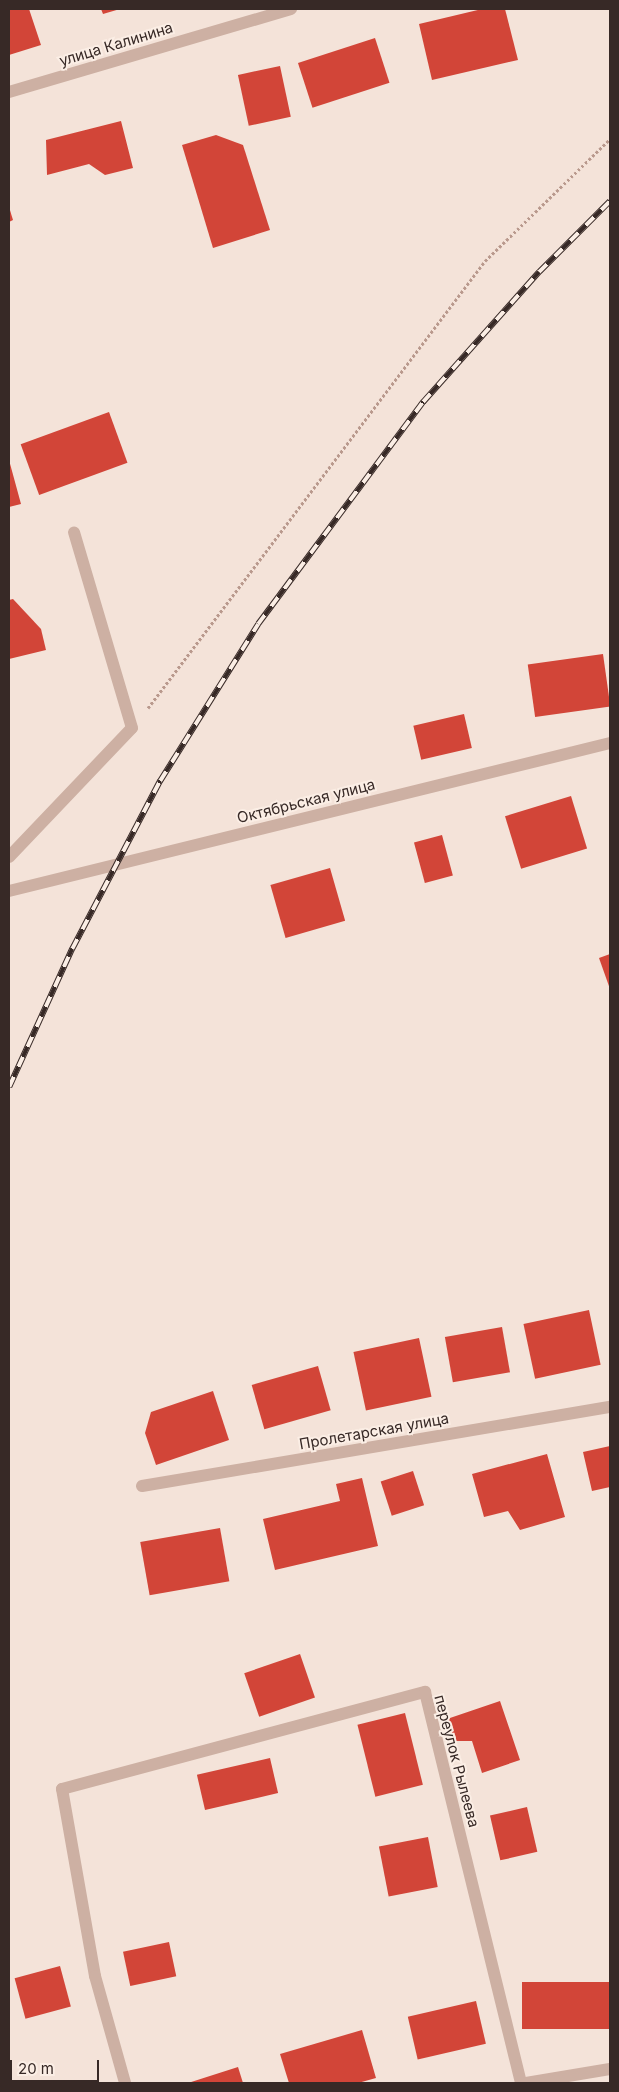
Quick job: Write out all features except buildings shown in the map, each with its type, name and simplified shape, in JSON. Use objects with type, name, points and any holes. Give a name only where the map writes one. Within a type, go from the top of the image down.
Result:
[{"type":"street","name":"улица Калинина","points":[[9,92],[291,9]]},
{"type":"street","points":[[9,857],[132,728],[74,532]]},
{"type":"street","name":"Октябрьская улица","points":[[9,890],[610,743]]},
{"type":"street","name":"Пролетарская улица","points":[[142,1486],[610,1407]]},
{"type":"street","name":"переулок Рылеева","points":[[125,2083],[95,1976],[62,1789],[425,1692],[521,2083]]},
{"type":"street","points":[[526,2083],[610,2069]]},
{"type":"path","points":[[132,728],[485,261],[610,139]]},
{"type":"railway","points":[[9,1087],[72,949],[160,781],[258,624],[423,402],[539,272],[610,201]]}]
